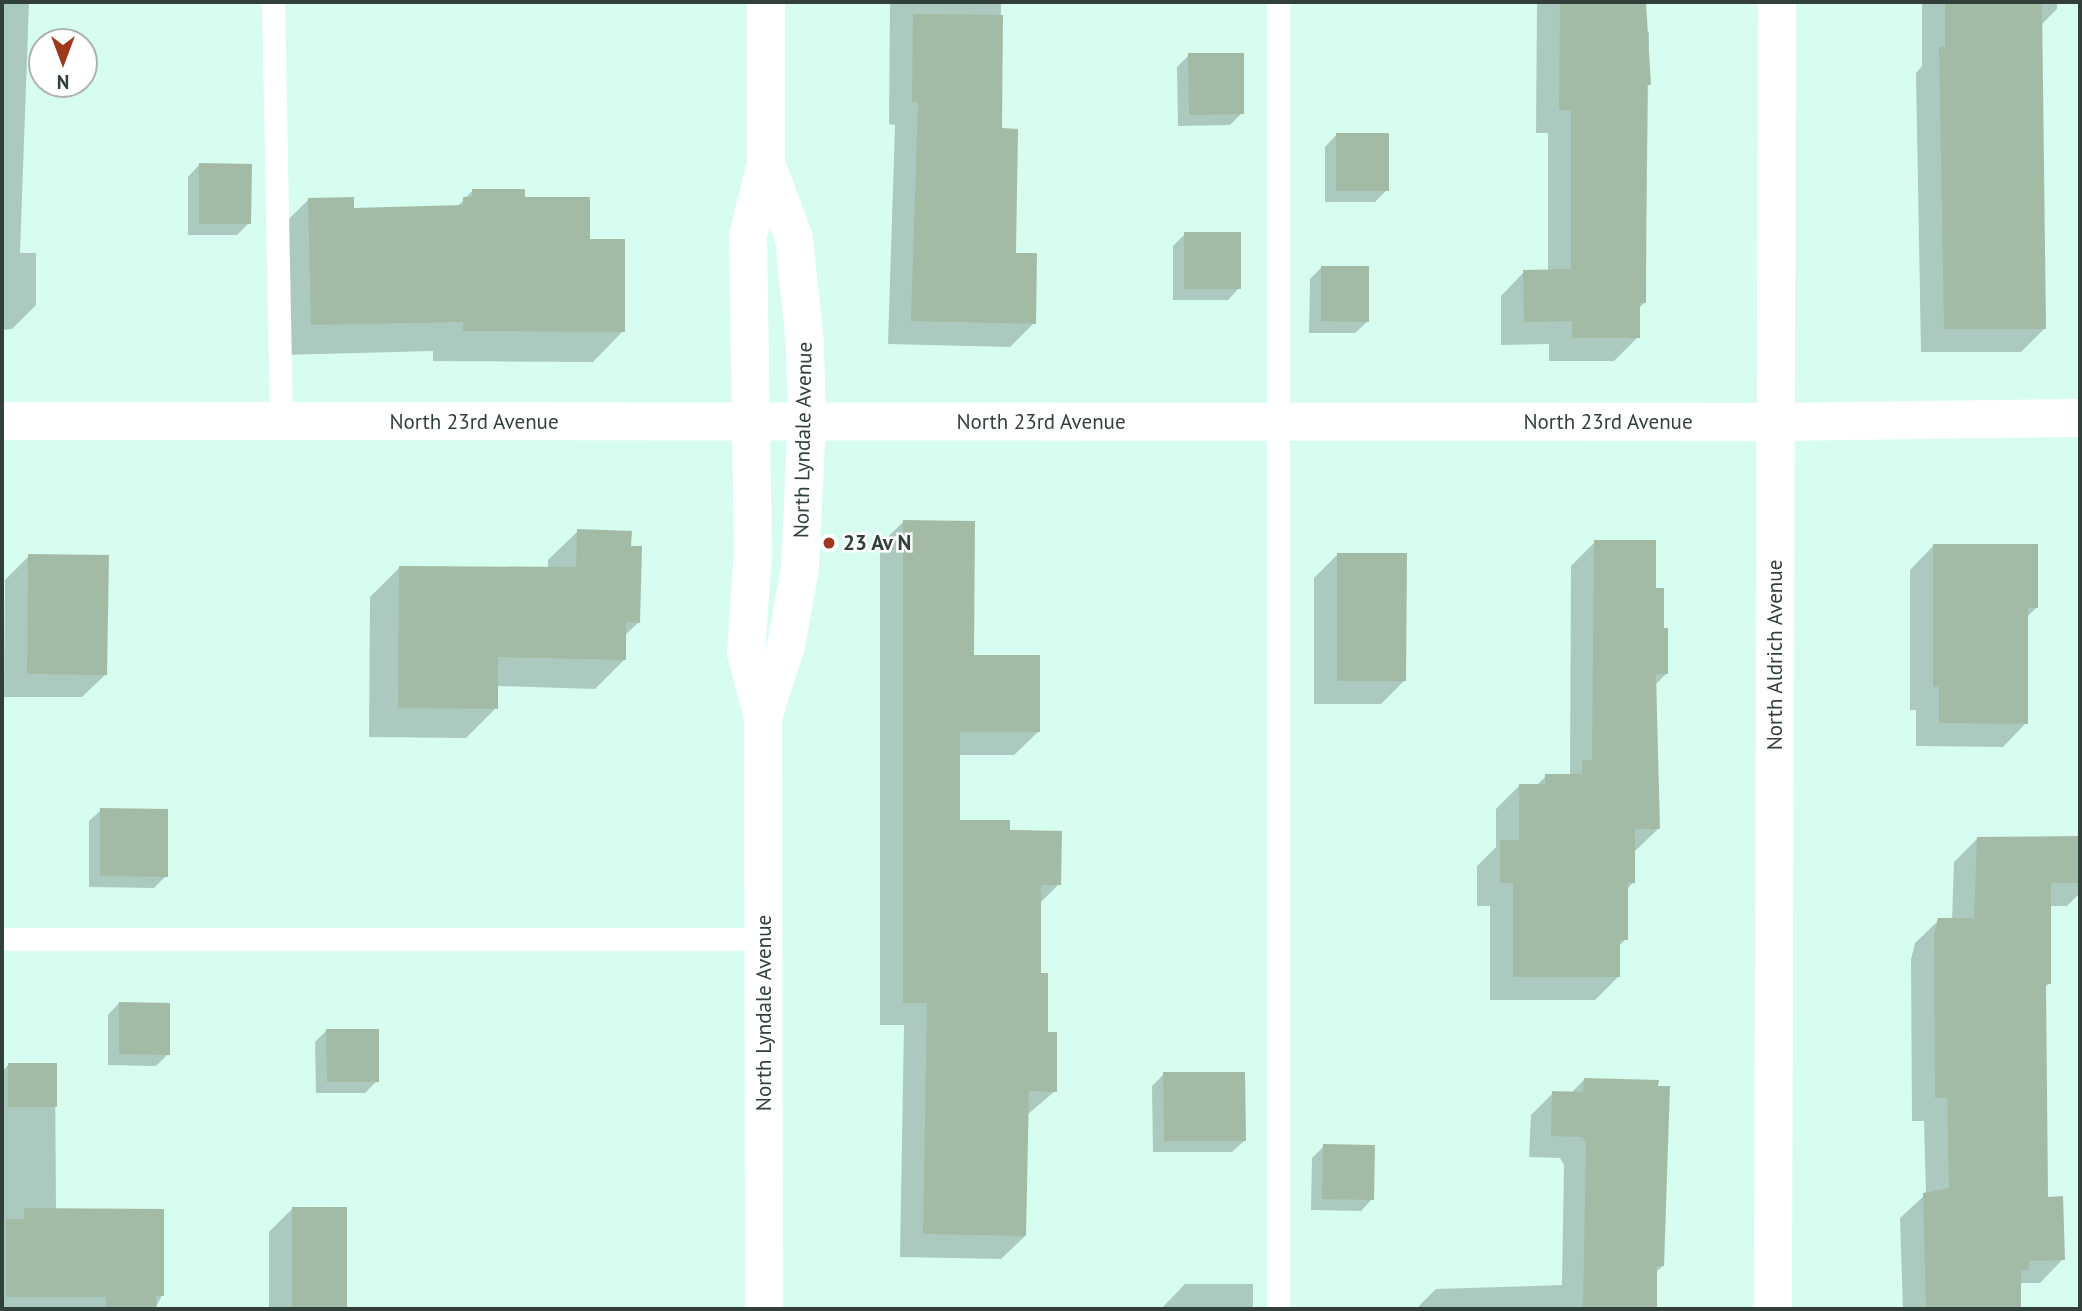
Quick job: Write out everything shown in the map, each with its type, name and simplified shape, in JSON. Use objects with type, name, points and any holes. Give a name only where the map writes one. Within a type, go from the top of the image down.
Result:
[{"type":"street","name":"North Lyndale Avenue","points":[[764,1309],[763,718],[746,653],[753,552],[748,236],[766,163],[766,2]]},
{"type":"street","name":"North Aldrich Avenue","points":[[1773,1309],[1777,2]]},
{"type":"street","name":"North Lyndale Avenue","points":[[763,718],[786,646],[800,568],[807,422],[805,343],[794,237],[766,163]]},
{"type":"street","name":"North 23rd Avenue","points":[[2,421],[1776,422],[2080,418]]},
{"type":"lane","points":[[273,2],[281,423]]},
{"type":"lane","points":[[1278,2],[1278,1309]]},
{"type":"lane","points":[[2,939],[763,939]]},
{"type":"building","points":[[1560,2],[1646,2],[1651,85],[1647,85],[1646,303],[1640,303],[1640,338],[1572,338],[1572,321],[1524,322],[1523,270],[1571,269],[1571,110],[1559,110]]},
{"type":"building","points":[[1945,2],[2042,2],[2046,329],[1944,329],[1939,47],[1945,47]]},
{"type":"building","points":[[913,14],[1003,15],[1002,128],[1018,129],[1016,253],[1037,253],[1036,324],[911,321],[918,102],[912,102]]},
{"type":"building","points":[[1188,53],[1244,53],[1244,114],[1189,115]]},
{"type":"building","points":[[1336,133],[1389,133],[1389,191],[1336,191]]},
{"type":"building","points":[[199,163],[252,164],[251,224],[199,224]]},
{"type":"building","points":[[472,189],[525,189],[525,197],[590,197],[590,239],[625,239],[625,332],[463,331],[463,322],[311,325],[308,198],[354,197],[354,208],[463,205],[463,197],[472,197]]},
{"type":"building","points":[[1184,232],[1241,232],[1241,289],[1184,289]]},
{"type":"building","points":[[1321,266],[1369,266],[1369,322],[1321,321]]},
{"type":"building","points":[[903,520],[975,521],[974,655],[1040,655],[1040,732],[960,732],[960,820],[1010,820],[1010,830],[1062,831],[1061,885],[1041,885],[1041,973],[1048,973],[1048,1032],[1057,1032],[1057,1092],[1029,1091],[1026,1236],[923,1234],[927,1003],[903,1003]]},
{"type":"building","points":[[577,529],[632,531],[631,546],[642,546],[640,623],[626,622],[626,660],[498,657],[498,709],[398,708],[399,566],[576,567]]},
{"type":"building","points":[[1594,540],[1656,540],[1656,588],[1664,588],[1664,628],[1668,628],[1668,674],[1656,674],[1660,829],[1635,829],[1635,883],[1628,883],[1628,940],[1620,940],[1620,977],[1513,977],[1513,883],[1500,883],[1500,840],[1519,840],[1519,784],[1545,784],[1545,774],[1582,774],[1582,760],[1592,760]]},
{"type":"building","points":[[1933,544],[2038,544],[2038,608],[2028,608],[2028,724],[1939,723],[1939,687],[1933,687]]},
{"type":"building","points":[[1337,553],[1407,553],[1406,681],[1337,681]]},
{"type":"building","points":[[28,554],[109,555],[107,675],[27,674]]},
{"type":"building","points":[[100,808],[168,809],[168,877],[100,876]]},
{"type":"building","points":[[2080,836],[2080,883],[2051,883],[2051,984],[2046,984],[2048,1197],[2063,1196],[2065,1260],[2029,1261],[2029,1270],[2021,1270],[2021,1309],[1926,1309],[1923,1193],[1949,1188],[1947,1098],[1935,1098],[1934,935],[1938,918],[1974,918],[1977,837]]},
{"type":"building","points":[[119,1002],[170,1003],[170,1055],[119,1054]]},
{"type":"building","points":[[326,1029],[379,1029],[379,1082],[327,1082]]},
{"type":"building","points":[[8,1063],[57,1063],[57,1107],[8,1107]]},
{"type":"building","points":[[1163,1072],[1245,1072],[1246,1141],[1164,1141]]},
{"type":"building","points":[[1584,1078],[1659,1080],[1658,1086],[1670,1086],[1664,1266],[1657,1266],[1657,1309],[1583,1309],[1586,1142],[1582,1137],[1551,1136],[1552,1091],[1583,1092]]},
{"type":"building","points":[[1323,1144],[1375,1145],[1374,1200],[1322,1199]]},
{"type":"building","points":[[292,1207],[347,1207],[347,1309],[292,1309]]},
{"type":"building","points":[[24,1208],[164,1209],[164,1296],[156,1296],[156,1309],[106,1309],[106,1297],[6,1297],[6,1219],[24,1219]]},
{"type":"place","name":"23 Av N","points":[[829,543]]}]
